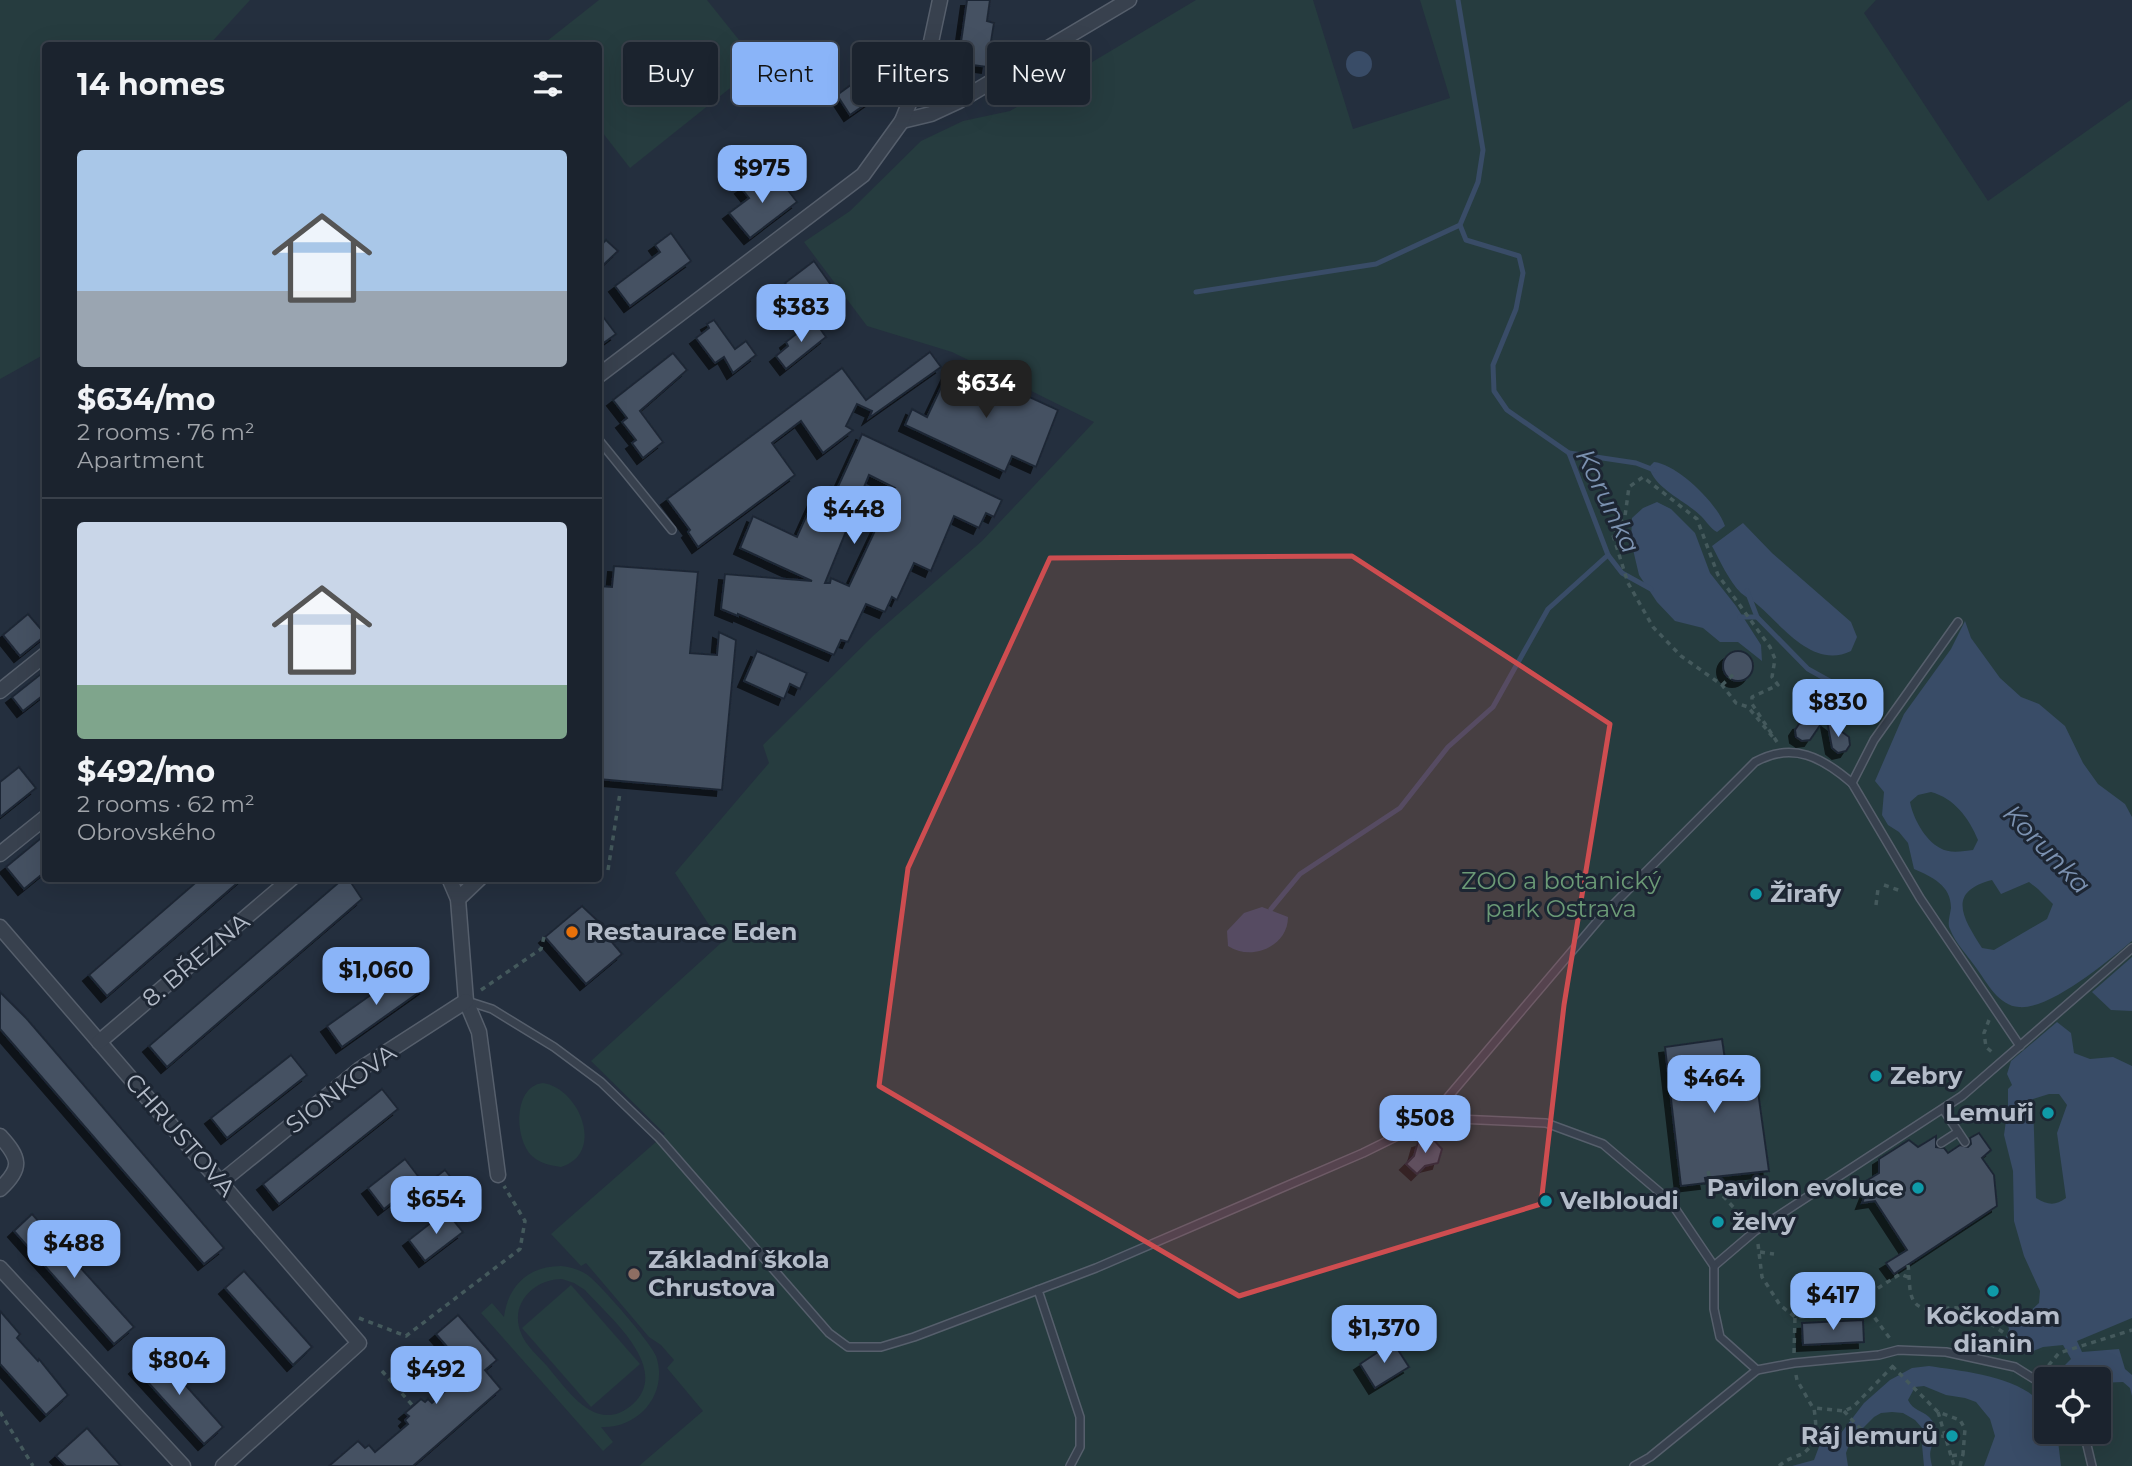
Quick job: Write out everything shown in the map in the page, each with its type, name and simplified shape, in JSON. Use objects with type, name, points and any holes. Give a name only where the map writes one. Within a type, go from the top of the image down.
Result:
[{"type":"street","points":[[602,373],[863,175],[902,121],[928,56],[940,0]]},
{"type":"street","points":[[902,121],[931,114],[959,101],[1129,0]]},
{"type":"street","points":[[0,691],[42,657]]},
{"type":"street","points":[[0,854],[42,820]]},
{"type":"street","name":"8. BŘEZNA","points":[[99,1042],[287,882]]},
{"type":"street","points":[[451,882],[458,899],[466,1001],[479,1032],[498,1175]]},
{"type":"street","points":[[458,899],[476,882]]},
{"type":"street","name":"CHRUSTOVA","points":[[0,927],[359,1343],[223,1466]]},
{"type":"street","name":"SIONKOVA","points":[[221,1182],[359,1070],[466,1001]]},
{"type":"street","points":[[0,1136],[13,1150],[17,1166],[13,1177],[0,1189]]},
{"type":"street","points":[[0,1268],[183,1466]]},
{"type":"lane","points":[[602,444],[672,530]]},
{"type":"lane","points":[[1852,783],[1874,740],[1958,622]]},
{"type":"lane","points":[[1434,1118],[1443,1103],[1601,917],[1755,762],[1768,754],[1797,754],[1829,763],[1852,783],[1920,898],[2020,1046]]},
{"type":"lane","points":[[1714,1266],[1755,1231],[1962,1096],[2126,953]]},
{"type":"lane","points":[[466,1001],[492,1009],[554,1047],[601,1082],[659,1138],[830,1333],[848,1347],[881,1347],[914,1337],[1096,1268],[1363,1153],[1434,1118],[1546,1124],[1603,1144],[1670,1201],[1714,1266],[1714,1309],[1720,1337],[1757,1370]]},
{"type":"lane","points":[[1943,1109],[1965,1142]]},
{"type":"lane","points":[[1941,1143],[1958,1132]]},
{"type":"lane","points":[[1038,1290],[1080,1417],[1080,1447],[1070,1466]]},
{"type":"lane","points":[[1634,1466],[1650,1457],[1757,1370],[1902,1350],[1946,1352],[2015,1367],[2034,1379]]},
{"type":"lane","points":[[2086,1444],[2092,1466]]},
{"type":"path","points":[[1750,706],[1752,697],[1777,685],[1772,677],[1775,659],[1770,648],[1717,575],[1697,519],[1643,477],[1629,486],[1625,516],[1612,532],[1628,583],[1653,628],[1681,656],[1721,686],[1736,703],[1750,706],[1779,743],[1750,706]]},
{"type":"path","points":[[1721,686],[1735,673]]},
{"type":"path","points":[[608,870],[620,793]]},
{"type":"path","points":[[1876,905],[1878,889]]},
{"type":"path","points":[[466,1001],[541,949],[544,937]]},
{"type":"path","points":[[1990,1002],[1984,1033],[1986,1047],[2003,1061]]},
{"type":"path","points":[[338,1319],[345,1313],[406,1336],[520,1249],[525,1221],[498,1175]]},
{"type":"path","points":[[1760,1252],[1774,1254]]},
{"type":"path","points":[[1908,1265],[1911,1298],[1917,1306],[1928,1309],[1959,1308],[2012,1338],[2001,1354]]},
{"type":"path","points":[[1779,1466],[1788,1458],[1804,1453],[1815,1436],[1814,1408],[1797,1380],[1794,1363],[1795,1317],[1830,1315],[1844,1308],[1852,1299],[1861,1299],[1869,1290],[1900,1274],[1910,1278]]},
{"type":"path","points":[[1846,1291],[1852,1299]]},
{"type":"path","points":[[1814,1408],[1844,1411],[1905,1359],[1902,1350],[1861,1299]]},
{"type":"path","points":[[1826,1301],[1830,1315]]},
{"type":"path","points":[[2048,1367],[2060,1353],[2132,1330]]},
{"type":"path","points":[[1894,1369],[1938,1412],[1956,1418],[1964,1426],[1960,1466]]},
{"type":"path","points":[[382,1371],[413,1406]]},
{"type":"path","points":[[1844,1411],[1878,1442],[1886,1444],[1942,1436]]},
{"type":"path","points":[[0,1412],[33,1466]]},
{"type":"path","points":[[1938,1412],[1942,1436],[1954,1466]]},
{"type":"path","points":[[1950,1456],[1963,1454]]},
{"type":"highlighted area","points":[[1352,556],[1610,724],[1564,1005],[1541,1204],[1239,1296],[879,1086],[908,868],[1050,558]]},
{"type":"green space","points":[[0,0],[250,0],[212,42],[42,42],[42,356],[0,379]]},
{"type":"green space","points":[[599,0],[707,0],[741,42],[732,42],[732,87],[718,98],[718,42],[623,42],[623,105],[709,105],[630,168],[602,132],[602,42],[546,42]]},
{"type":"green space","name":"ZOO a botanický park Ostrava","points":[[1196,0],[1313,0],[1353,129],[1450,98],[1420,0],[1876,0],[1864,13],[1988,201],[2132,99],[2132,1466],[639,1466],[703,1411],[667,1368],[674,1360],[661,1345],[649,1337],[586,1263],[581,1266],[551,1234],[665,1134],[591,1061],[721,943],[675,873],[769,763],[763,745],[874,635],[982,541],[1094,422],[952,352],[867,326],[804,242],[850,211],[921,141],[963,121],[1010,111],[1020,105],[1090,105],[1090,63]]},
{"type":"green space","points":[[543,1083],[556,1087],[567,1096],[576,1108],[585,1136],[582,1149],[575,1160],[561,1167],[533,1157],[521,1135],[519,1124],[522,1102],[533,1086]]},
{"type":"green space","points":[[549,1267],[574,1268],[592,1279],[635,1326],[656,1356],[658,1383],[648,1406],[627,1422],[601,1427],[613,1442],[603,1451],[481,1313],[492,1303],[504,1317],[515,1287],[530,1274]],"holes":[[[562,1279],[585,1290],[621,1328],[641,1359],[645,1375],[643,1390],[633,1404],[620,1413],[596,1413],[584,1406],[532,1351],[521,1333],[518,1312],[526,1295],[542,1283],[552,1280]]]},
{"type":"green space","points":[[571,1285],[640,1364],[591,1407],[522,1328]]},
{"type":"water","points":[[1359,51],[1368,55],[1372,64],[1368,73],[1359,77],[1350,73],[1346,64],[1350,55]]},
{"type":"water","points":[[1654,462],[1674,470],[1695,486],[1714,507],[1725,526],[1717,532],[1712,529],[1695,510],[1664,488],[1652,475],[1649,467]]},
{"type":"water","points":[[1657,502],[1671,509],[1695,533],[1710,573],[1736,606],[1761,645],[1762,661],[1738,642],[1720,642],[1703,628],[1675,621],[1657,602],[1639,575],[1631,541],[1632,518],[1643,508]]},
{"type":"water","points":[[1743,523],[1772,553],[1851,622],[1857,637],[1851,651],[1825,655],[1800,644],[1757,604],[1741,593],[1712,546]]},
{"type":"water","points":[[1965,621],[1971,638],[2000,678],[2021,697],[2039,704],[2065,726],[2083,763],[2098,784],[2125,804],[2132,817],[2132,941],[2078,982],[2047,1001],[2032,1006],[2019,1007],[2005,1003],[1989,987],[1952,934],[1949,925],[1951,908],[1948,893],[1934,879],[1914,869],[1908,843],[1899,832],[1888,825],[1882,815],[1884,792],[1875,781],[1904,714],[1951,649]],"holes":[[[1931,792],[1954,804],[1965,817],[1978,840],[1973,850],[1944,850],[1925,834],[1910,802],[1918,795]],[[1992,880],[2001,894],[2029,882],[2053,904],[2047,919],[1994,950],[1982,948],[1969,926],[1963,907],[1968,891]]]},
{"type":"water","points":[[1262,907],[1288,917],[1282,936],[1258,952],[1237,951],[1228,946],[1227,931],[1244,913]]},
{"type":"water","points":[[2132,957],[2132,1011],[2111,1010],[2092,992]]},
{"type":"water","points":[[2057,1022],[2071,1033],[2074,1053],[2090,1059],[2113,1057],[2132,1066],[2132,1318],[2077,1341],[2082,1352],[2119,1349],[2125,1369],[2132,1375],[2132,1396],[2130,1388],[2123,1382],[2111,1382],[2111,1367],[2063,1367],[2071,1359],[2063,1345],[2043,1347],[2031,1352],[2004,1343],[2009,1329],[2007,1322],[2022,1319],[2039,1303],[2040,1291],[2024,1256],[2014,1221],[2013,1171],[2004,1135],[2008,1089],[2012,1085],[2007,1074],[2011,1061]],"holes":[[[2059,1094],[2067,1105],[2057,1133],[2066,1198],[2051,1204],[2036,1198],[2033,1099]]]},
{"type":"water","points":[[1929,1366],[1976,1373],[2025,1390],[2034,1397],[2034,1444],[2058,1444],[2061,1466],[1984,1466],[1995,1436],[1990,1419],[1976,1402],[1946,1395],[1924,1386],[1915,1387],[1908,1400],[1935,1425],[1936,1433],[1930,1453],[1932,1466],[1924,1466],[1923,1429],[1903,1413],[1892,1412],[1874,1417],[1851,1440],[1846,1453],[1848,1466],[1792,1466],[1814,1460],[1820,1444],[1841,1433],[1864,1403],[1890,1380],[1912,1368]]},
{"type":"building","points":[[967,0],[990,0],[987,21],[994,23],[991,42],[987,42],[987,67],[973,65],[973,42],[961,42]]},
{"type":"building","points":[[852,84],[852,105],[864,105],[850,115],[838,94]]},
{"type":"building","points":[[775,173],[797,202],[750,238],[729,213],[749,198],[741,188],[752,180],[757,186]]},
{"type":"building","points":[[671,233],[691,261],[630,306],[615,286],[660,252],[655,245]]},
{"type":"building","points":[[606,240],[618,251],[602,266],[602,244]]},
{"type":"building","points":[[814,261],[831,285],[808,302],[800,291],[794,295],[785,283]]},
{"type":"building","points":[[602,315],[616,334],[602,344]]},
{"type":"building","points":[[714,320],[735,349],[746,341],[756,355],[733,373],[724,357],[715,363],[696,338],[709,328],[707,324]]},
{"type":"building","points":[[814,320],[826,337],[786,369],[776,356],[788,346],[786,342]]},
{"type":"building","points":[[930,352],[941,367],[869,418],[872,411],[857,404],[846,426],[853,430],[823,453],[801,421],[772,443],[795,475],[698,547],[688,532],[690,530],[667,499],[842,368],[866,400]]},
{"type":"building","points":[[673,353],[687,370],[640,411],[663,442],[643,458],[632,443],[636,440],[622,422],[627,418],[613,400]]},
{"type":"building","points":[[953,362],[1058,410],[1036,467],[1012,456],[1005,472],[905,425],[912,409],[927,417]]},
{"type":"building","points":[[862,434],[1002,500],[994,517],[986,513],[979,528],[954,516],[931,571],[914,563],[897,600],[892,597],[885,612],[866,604],[848,642],[841,640],[834,655],[721,609],[725,574],[812,581],[740,548],[753,516],[797,537],[815,497],[819,499],[831,486],[837,489]],"holes":[[[869,475],[895,488],[849,586],[831,578],[830,583],[825,583]]]},
{"type":"building","points":[[614,566],[698,572],[690,653],[717,655],[719,632],[736,640],[722,790],[602,779],[602,586],[612,587]]},
{"type":"building","points":[[28,614],[42,630],[42,638],[20,656],[3,635]]},
{"type":"building","points":[[757,651],[807,673],[800,689],[790,684],[784,699],[744,681]]},
{"type":"building","points":[[1738,651],[1749,655],[1753,666],[1749,677],[1738,681],[1727,677],[1723,666],[1727,655]]},
{"type":"building","points":[[42,673],[42,696],[23,711],[12,697]]},
{"type":"building","points":[[1825,718],[1810,740],[1802,741],[1796,737],[1795,730],[1799,724]]},
{"type":"building","points":[[1827,721],[1849,737],[1850,745],[1846,751],[1838,753],[1832,748]]},
{"type":"building","points":[[19,767],[36,788],[0,817],[0,782]]},
{"type":"building","points":[[42,837],[42,874],[24,889],[6,867]]},
{"type":"building","points":[[196,882],[238,882],[107,996],[89,975]]},
{"type":"building","points":[[339,882],[351,882],[362,899],[167,1067],[149,1046]]},
{"type":"building","points":[[582,906],[601,924],[599,927],[622,954],[586,984],[545,937]]},
{"type":"building","points":[[410,967],[425,988],[342,1047],[327,1026]]},
{"type":"building","points":[[0,992],[27,1019],[224,1248],[204,1264],[0,1029]]},
{"type":"building","points":[[1722,1039],[1728,1080],[1756,1077],[1769,1171],[1705,1178],[1706,1183],[1681,1186],[1665,1047]]},
{"type":"building","points":[[291,1055],[307,1075],[227,1138],[211,1118]]},
{"type":"building","points":[[382,1089],[398,1109],[279,1204],[263,1184]]},
{"type":"building","name":"Pavilon evoluce","points":[[1979,1133],[1991,1150],[1982,1158],[1994,1175],[1997,1206],[1894,1274],[1886,1263],[1907,1250],[1875,1201],[1862,1203],[1869,1185],[1866,1181],[1879,1173],[1879,1159],[1909,1140],[1918,1147],[1936,1136],[1936,1147],[1944,1148],[1948,1153],[1960,1145],[1968,1147],[1971,1144],[1970,1138]]},
{"type":"building","points":[[1432,1138],[1442,1149],[1438,1163],[1425,1166],[1417,1174],[1406,1164],[1414,1156],[1418,1142]]},
{"type":"building","points":[[405,1159],[421,1180],[384,1209],[368,1188]]},
{"type":"building","points":[[445,1170],[461,1190],[434,1212],[417,1191]]},
{"type":"building","points":[[446,1211],[463,1232],[425,1261],[409,1240]]},
{"type":"building","points":[[32,1214],[134,1327],[114,1344],[14,1231]]},
{"type":"building","points":[[244,1271],[312,1347],[293,1365],[225,1288]]},
{"type":"building","points":[[0,1311],[20,1334],[17,1338],[38,1361],[39,1359],[68,1395],[46,1415],[0,1364]]},
{"type":"building","points":[[458,1315],[497,1360],[485,1370],[501,1389],[413,1466],[329,1466],[358,1441],[365,1448],[369,1445],[375,1452],[408,1424],[405,1420],[409,1416],[405,1413],[421,1399],[425,1402],[428,1399],[432,1403],[464,1375],[458,1368],[462,1364],[436,1334]]},
{"type":"building","points":[[1863,1320],[1864,1342],[1803,1345],[1802,1323]]},
{"type":"building","points":[[1393,1342],[1409,1367],[1375,1388],[1360,1364]]},
{"type":"building","points":[[154,1350],[223,1427],[204,1444],[135,1368]]},
{"type":"building","points":[[87,1428],[121,1466],[66,1466],[56,1456]]},
{"type":"waterway","name":"Korunka","points":[[1458,0],[1483,150],[1478,182],[1460,225],[1466,240],[1519,256],[1523,273],[1516,309],[1493,365],[1494,391],[1507,410],[1569,453],[1608,555],[1622,573],[1651,589]]},
{"type":"waterway","points":[[1196,292],[1376,264],[1460,225]]},
{"type":"waterway","points":[[1569,453],[1636,463],[1654,470]]},
{"type":"waterway","points":[[1271,909],[1300,874],[1400,808],[1448,747],[1493,707],[1548,609],[1608,555]]},
{"type":"waterway","points":[[1747,591],[1757,617]]},
{"type":"waterway","name":"Korunka","points":[[1740,617],[1757,617],[1808,669],[1862,699]]},
{"type":"place","name":"Žirafy","points":[[1756,894]]},
{"type":"place","name":"Restaurace Eden","points":[[572,932]]},
{"type":"place","name":"Zebry","points":[[1876,1076]]},
{"type":"place","name":"Lemuři","points":[[2048,1113]]},
{"type":"place","name":"Pavilon evoluce","points":[[1918,1188]]},
{"type":"place","name":"Velbloudi","points":[[1546,1201]]},
{"type":"place","name":"želvy","points":[[1718,1222]]},
{"type":"place","name":"Základní škola Chrustova","points":[[634,1274]]},
{"type":"place","name":"Kočkodam dianin","points":[[1993,1291]]},
{"type":"place","name":"Ráj lemurů","points":[[1952,1436]]}]
